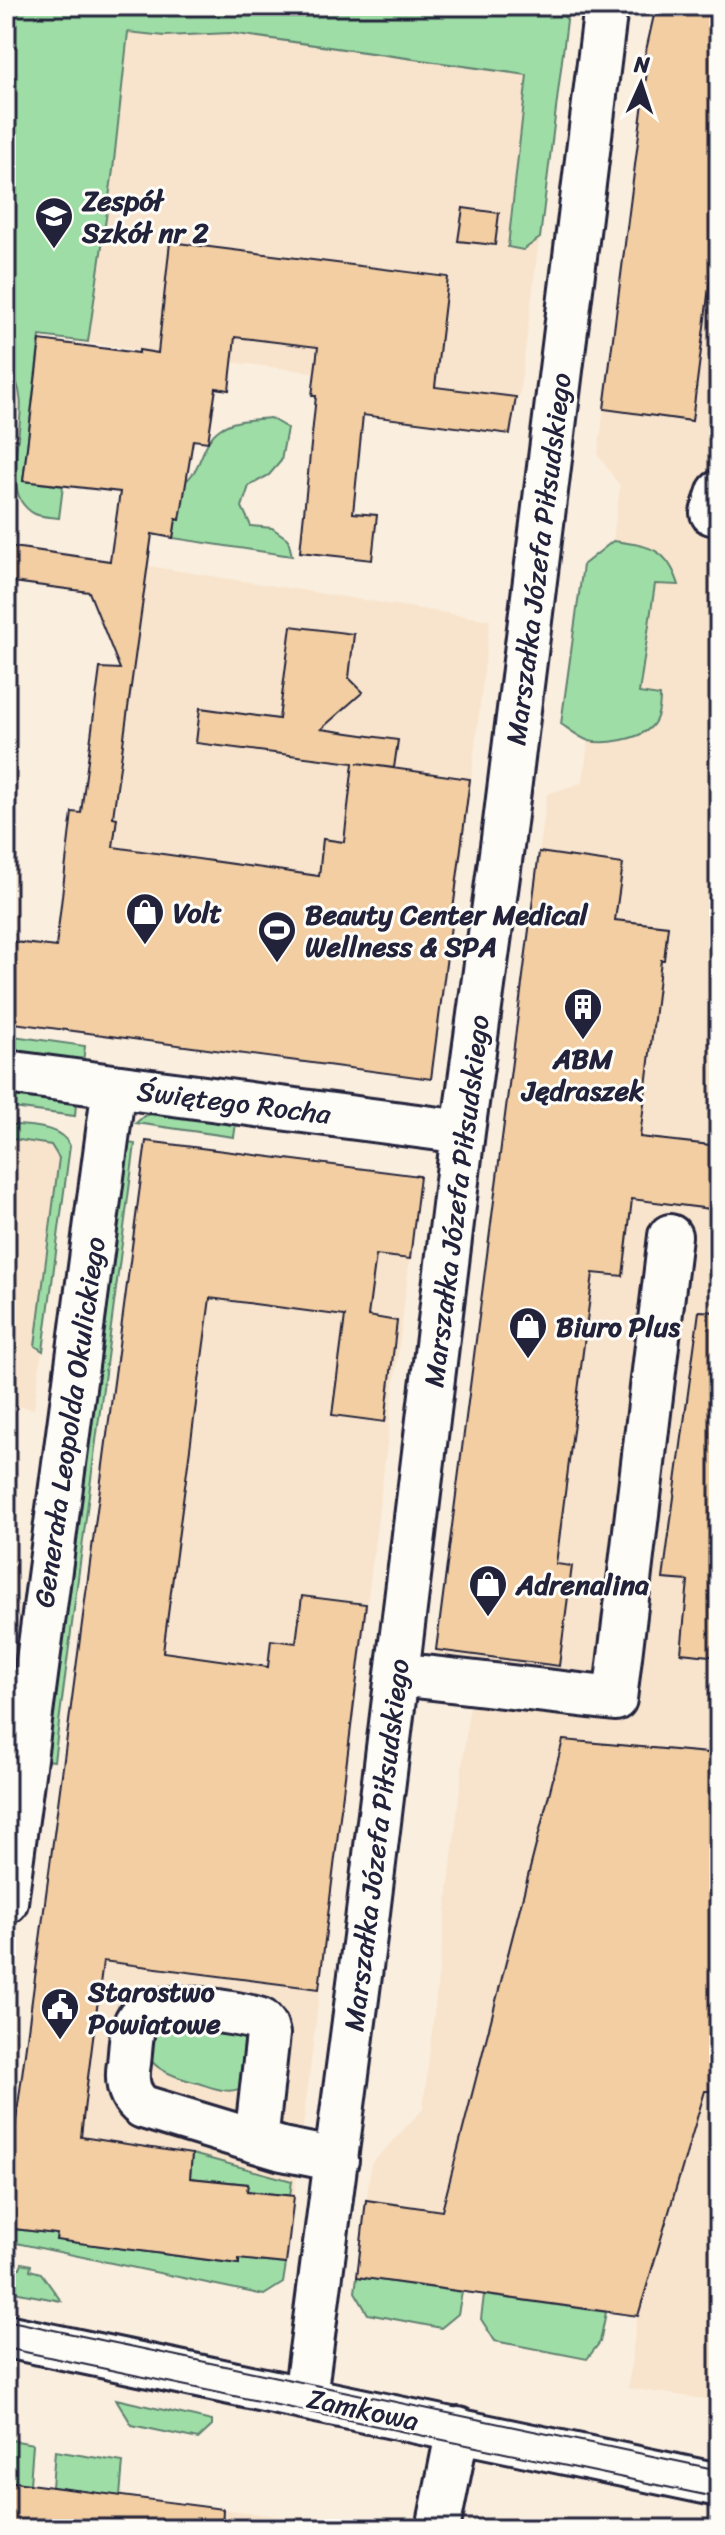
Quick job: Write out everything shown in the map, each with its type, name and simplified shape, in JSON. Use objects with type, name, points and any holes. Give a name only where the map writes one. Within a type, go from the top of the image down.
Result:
[{"type":"street","name":"Marszałka Józefa Piłsudskiego","points":[[305,2397],[606,6]]},
{"type":"street","name":"Świętego Rocha","points":[[6,1072],[463,1132]]},
{"type":"street","name":"Generała Leopolda Okulickiego","points":[[6,1902],[114,1086]]},
{"type":"street","points":[[398,1674],[615,1699],[670,1236]]},
{"type":"street","points":[[256,2141],[298,2154],[337,2160]]},
{"type":"street","name":"Zamkowa","points":[[6,2336],[719,2485]]},
{"type":"street","points":[[438,2529],[458,2429]]},
{"type":"shaded area","points":[[6,6],[569,6],[519,398],[6,331]]},
{"type":"shaded area","points":[[655,6],[719,6],[719,2401],[628,2388],[637,2316],[357,2277],[371,2164],[423,2109],[472,1683],[432,1678],[547,794],[583,782],[588,741],[561,724],[583,565],[613,541],[620,486],[598,455]]},
{"type":"shaded area","points":[[148,566],[490,620],[462,857],[431,1079],[87,1032]]},
{"type":"shaded area","points":[[6,1124],[55,1130],[65,1136],[70,1146],[34,1409],[6,1404]]},
{"type":"shaded area","points":[[146,1141],[420,1176],[286,2264],[240,2259],[239,2264],[56,2240],[56,2234],[6,2228],[6,2199]]},
{"type":"shaded area","points":[[6,2481],[162,2501],[374,2529],[6,2529]]},
{"type":"green space","points":[[6,6],[534,6],[557,11],[567,20],[540,238],[523,250],[508,247],[527,75],[230,33],[165,36],[128,32],[113,170],[88,342],[40,336],[23,481],[63,486],[59,518],[35,514],[21,501],[16,485],[20,397],[16,380],[6,365]]},
{"type":"green space","points":[[270,418],[287,428],[281,461],[269,475],[249,486],[242,507],[251,526],[272,528],[288,539],[292,556],[173,538],[176,519],[180,519],[174,488],[191,476],[207,443],[220,429],[231,423]]},
{"type":"green space","points":[[613,541],[655,551],[669,563],[679,585],[655,584],[639,693],[660,696],[656,720],[639,735],[596,742],[582,738],[561,724],[583,565]]},
{"type":"green space","points":[[6,1035],[85,1046],[83,1062],[6,1051]]},
{"type":"green space","points":[[6,1093],[76,1103],[75,1116],[6,1107]]},
{"type":"green space","points":[[158,1112],[236,1123],[234,1137],[136,1123],[144,1116]]},
{"type":"green space","points":[[6,1124],[51,1130],[70,1146],[43,1351],[35,1346],[59,1158],[51,1145],[6,1138]]},
{"type":"green space","points":[[128,1143],[135,1144],[54,1761],[47,1760]]},
{"type":"green space","points":[[159,2025],[245,2034],[249,2042],[243,2087],[231,2091],[219,2089],[183,2079],[162,2069],[149,2056],[147,2047]]},
{"type":"green space","points":[[192,2154],[292,2181],[290,2196],[247,2191],[247,2184],[190,2178]]},
{"type":"green space","points":[[6,2228],[57,2234],[56,2240],[238,2264],[239,2259],[286,2264],[283,2283],[264,2295],[11,2242]]},
{"type":"green space","points":[[22,2263],[31,2265],[30,2270],[41,2273],[61,2301],[19,2293],[6,2287],[6,2265],[20,2268]]},
{"type":"green space","points":[[357,2277],[462,2292],[458,2314],[441,2328],[368,2314],[355,2292]]},
{"type":"green space","points":[[484,2295],[606,2312],[600,2342],[587,2359],[495,2341],[481,2319]]},
{"type":"green space","points":[[116,2399],[212,2421],[212,2426],[198,2439],[132,2425]]},
{"type":"green space","points":[[6,2439],[33,2444],[30,2484],[6,2481]]},
{"type":"green space","points":[[55,2451],[123,2462],[120,2496],[52,2487]]},
{"type":"building","points":[[656,6],[719,6],[719,209],[692,421],[604,409],[649,55],[645,55]]},
{"type":"building","points":[[463,208],[499,213],[495,245],[458,241]]},
{"type":"building","points":[[170,242],[448,277],[435,387],[516,397],[510,434],[363,415],[353,513],[377,515],[372,560],[300,552],[318,347],[235,337],[229,390],[216,388],[208,442],[193,440],[180,520],[176,519],[173,538],[152,534],[113,817],[117,818],[113,847],[319,876],[323,839],[344,842],[353,763],[196,743],[200,708],[279,719],[291,626],[354,634],[349,678],[363,692],[321,729],[398,740],[394,768],[357,763],[470,779],[431,1079],[6,1022],[6,941],[56,947],[72,812],[81,813],[100,668],[120,669],[89,592],[6,581],[6,546],[110,561],[120,492],[23,481],[40,340],[158,353]]},
{"type":"building","points":[[539,852],[623,864],[615,920],[668,926],[664,960],[661,960],[640,1137],[719,1146],[719,1210],[632,1199],[623,1276],[593,1273],[556,1564],[572,1566],[559,1666],[436,1650]]},
{"type":"building","points":[[146,1141],[420,1176],[410,1259],[376,1255],[368,1316],[397,1321],[385,1422],[332,1415],[345,1316],[210,1298],[163,1652],[268,1667],[271,1640],[296,1643],[302,1596],[366,1604],[319,1989],[103,1961],[86,2093],[81,2137],[192,2154],[190,2178],[248,2184],[247,2191],[294,2196],[286,2264],[239,2259],[239,2264],[56,2240],[57,2234],[6,2228],[6,2196]]},
{"type":"building","points":[[699,1311],[719,1312],[719,1657],[681,1653],[688,1581],[663,1579]]},
{"type":"building","points":[[563,1740],[719,1754],[719,2091],[705,2091],[638,2316],[357,2277],[366,2200],[442,2211]]},
{"type":"building","points":[[6,2481],[223,2509],[222,2529],[6,2529]]},
{"type":"tram line","points":[[6,2320],[719,2470]]},
{"type":"tram line","points":[[6,2348],[719,2498]]},
{"type":"place","name":"Zespół Szkół nr 2","points":[[54,250]]},
{"type":"place","name":"Volt","points":[[145,946]]},
{"type":"place","name":"Beauty Center Medical Wellness & SPA","points":[[277,964]]},
{"type":"place","name":"ABM Jędraszek","points":[[583,1041]]},
{"type":"place","name":"Biuro Plus","points":[[528,1360]]},
{"type":"place","name":"Adrenalina","points":[[488,1618]]},
{"type":"place","name":"Starostwo Powiatowe","points":[[60,2041]]}]
